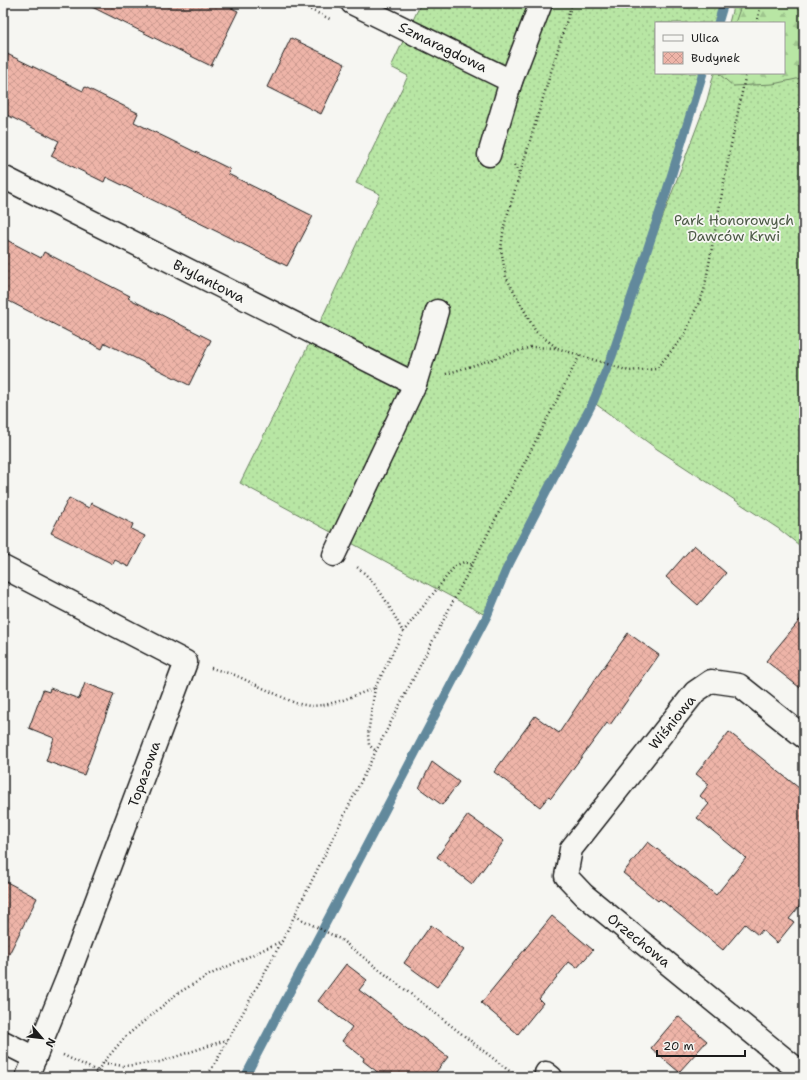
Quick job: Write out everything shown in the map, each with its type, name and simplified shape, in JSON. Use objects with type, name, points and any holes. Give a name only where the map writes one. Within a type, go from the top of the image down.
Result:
[{"type":"street","name":"Szmaragdowa","points":[[352,3],[512,81]]},
{"type":"street","points":[[489,155],[512,81],[541,3]]},
{"type":"street","name":"Brylantowa","points":[[3,177],[415,384]]},
{"type":"street","points":[[334,554],[415,384],[437,311]]},
{"type":"street","points":[[3,567],[186,662]]},
{"type":"street","name":"Topazowa","points":[[34,1060],[67,979],[186,662]]},
{"type":"street","name":"Wiśniowa","points":[[626,779],[695,692],[711,681],[739,685],[804,737]]},
{"type":"street","name":"Orzechowa","points":[[626,779],[571,849],[566,876],[584,895],[804,1075]]},
{"type":"street","points":[[3,1042],[34,1060]]},
{"type":"path","points":[[557,348],[536,332],[506,277],[501,249],[504,226],[572,3]]},
{"type":"path","points":[[757,22],[761,3]]},
{"type":"path","points":[[415,384],[531,347],[557,348],[628,371],[656,369],[684,336],[704,291],[746,74]]},
{"type":"path","points":[[205,1077],[209,1073],[229,1038],[295,916],[376,751],[580,355]]},
{"type":"path","points":[[334,554],[352,564],[373,581],[385,599],[403,632]]},
{"type":"path","points":[[376,751],[369,745],[368,734],[375,688],[403,632],[455,566],[464,562],[472,565]]},
{"type":"path","points":[[186,662],[235,675],[295,703],[310,706],[325,705],[375,688]]},
{"type":"path","points":[[295,916],[340,939],[517,1077]]},
{"type":"path","points":[[93,1077],[126,1037],[178,993],[209,974],[282,941]]},
{"type":"path","points":[[103,1063],[124,1066],[160,1062],[229,1038]]},
{"type":"path","points":[[34,1060],[97,1071]]},
{"type":"green space","name":"Park Honorowych Dawców Krwi","points":[[421,3],[724,3],[718,22],[655,22],[655,74],[703,74],[631,301],[707,100],[714,74],[785,74],[785,22],[729,22],[734,3],[804,3],[804,549],[779,529],[657,449],[593,402],[506,570],[487,616],[240,483],[321,320],[380,194],[356,183],[408,76],[391,67]]},
{"type":"green space","points":[[742,3],[804,3],[804,74],[801,78],[773,84],[733,86],[719,74],[785,74],[785,22],[735,22]]},
{"type":"building","points":[[84,3],[221,3],[238,11],[211,66]]},
{"type":"building","points":[[291,38],[345,64],[321,114],[267,87]]},
{"type":"building","points":[[3,52],[83,91],[85,87],[138,113],[134,122],[230,169],[228,174],[313,216],[287,266],[106,177],[104,182],[51,156],[59,141],[3,113]]},
{"type":"building","points":[[3,238],[41,258],[44,252],[130,296],[128,298],[211,340],[189,385],[105,343],[102,349],[3,298]]},
{"type":"building","points":[[69,498],[89,508],[91,503],[133,524],[131,529],[145,536],[129,567],[115,560],[113,564],[51,533]]},
{"type":"building","points":[[694,545],[726,573],[698,605],[666,577]]},
{"type":"building","points":[[804,615],[804,691],[766,661]]},
{"type":"building","points":[[628,633],[659,655],[610,725],[607,723],[551,798],[549,796],[540,807],[494,772],[535,716],[559,733]]},
{"type":"building","points":[[85,683],[114,694],[84,775],[46,761],[54,738],[29,728],[43,690],[49,692],[50,688],[79,699]]},
{"type":"building","points":[[729,732],[804,792],[804,901],[789,919],[794,922],[777,943],[762,930],[758,935],[745,924],[723,950],[660,899],[658,901],[623,873],[648,842],[716,895],[746,858],[697,818],[709,804],[700,796],[709,784],[696,774]]},
{"type":"building","points":[[432,762],[459,782],[442,805],[419,788]]},
{"type":"building","points":[[468,815],[504,841],[472,884],[437,857]]},
{"type":"building","points":[[3,880],[37,898],[3,966]]},
{"type":"building","points":[[552,916],[593,950],[577,968],[569,962],[539,999],[543,1003],[518,1034],[481,1003]]},
{"type":"building","points":[[431,925],[464,950],[437,987],[404,963]]},
{"type":"building","points":[[346,964],[367,980],[359,990],[448,1057],[432,1077],[384,1077],[363,1061],[364,1058],[342,1041],[352,1027],[318,1001]]},
{"type":"building","points":[[678,1016],[707,1041],[679,1072],[651,1048]]},
{"type":"waterway","points":[[718,22],[724,3]]},
{"type":"waterway","points":[[245,1077],[487,616],[506,570],[593,402],[612,356],[666,193],[703,74]]}]
